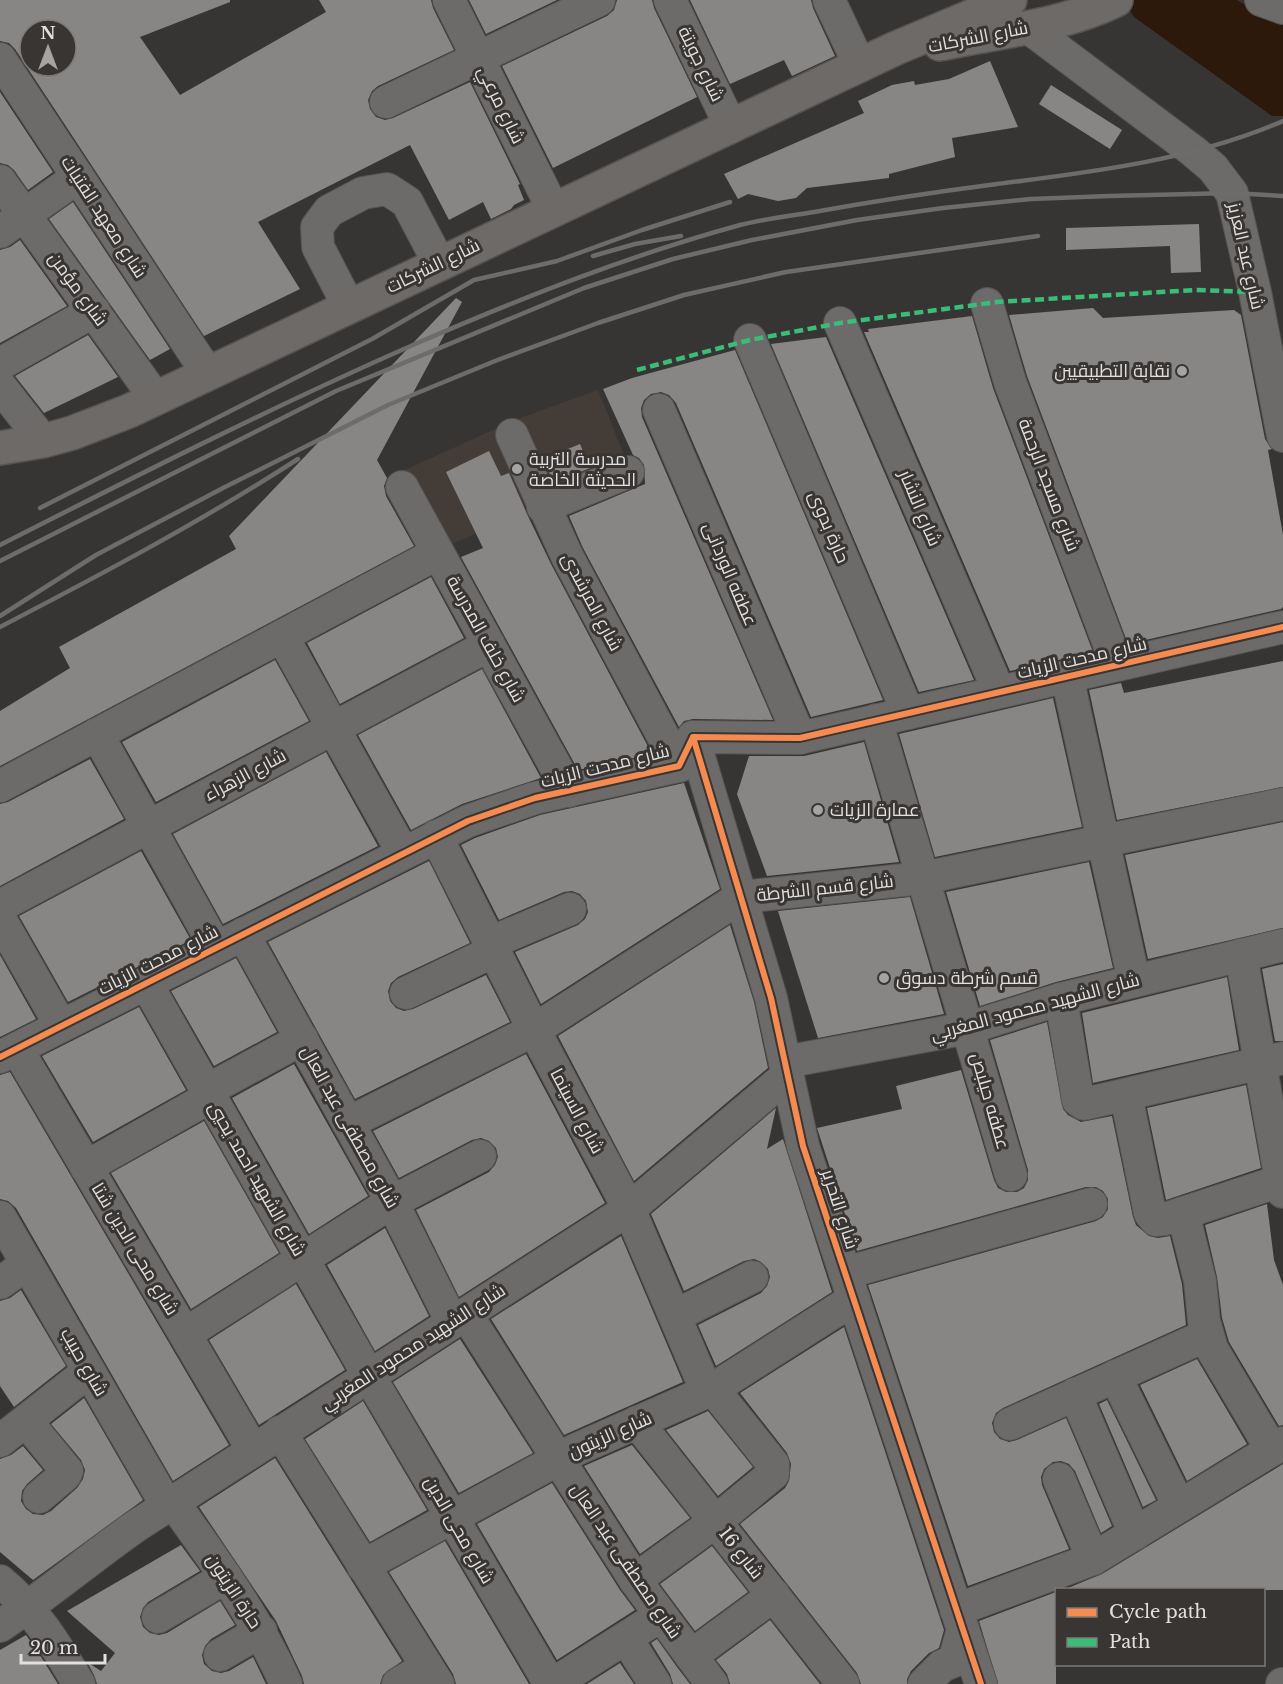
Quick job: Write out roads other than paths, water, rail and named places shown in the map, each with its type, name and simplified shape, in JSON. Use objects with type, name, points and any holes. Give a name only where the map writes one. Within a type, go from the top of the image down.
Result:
[{"type":"main road","name":"شارع الشركات","points":[[0,448],[43,441],[100,423],[156,399],[553,209],[928,33],[1004,1]]},
{"type":"main road","name":"شارع الشركات","points":[[860,66],[926,47],[1029,28],[1106,5]]},
{"type":"street","name":"شارع مرعي","points":[[450,0],[553,209]]},
{"type":"street","points":[[386,102],[599,0]]},
{"type":"street","name":"شارع جويتة","points":[[670,0],[731,127]]},
{"type":"street","points":[[829,0],[860,66]]},
{"type":"street","points":[[1261,0],[1283,8]]},
{"type":"street","name":"شارع عبد العزيز","points":[[1029,28],[1193,151],[1213,168],[1232,193],[1255,292],[1283,436]]},
{"type":"street","name":"شارع معهد الفتيات","points":[[0,59],[208,374]]},
{"type":"street","points":[[12,223],[78,177]]},
{"type":"street","name":"شارع مؤمن","points":[[0,181],[12,223],[94,310],[156,399]]},
{"type":"street","points":[[349,307],[318,247],[317,227],[329,211],[363,193],[387,189],[407,202],[439,263]]},
{"type":"street","name":"شارع مسجد الرحمة","points":[[987,304],[1010,382],[1118,665]]},
{"type":"street","points":[[0,364],[94,310]]},
{"type":"street","name":"شارع النشار","points":[[840,323],[999,692]]},
{"type":"street","name":"حارة بدوى","points":[[750,340],[908,713]]},
{"type":"street","points":[[0,386],[43,441]]},
{"type":"street","name":"عطفه الوردانى","points":[[659,410],[800,738]]},
{"type":"street","name":"شارع المرشدى","points":[[512,435],[567,556],[680,766]]},
{"type":"street","points":[[543,507],[628,472]]},
{"type":"street","name":"شارع خلف المدرسة","points":[[402,487],[569,791]]},
{"type":"street","points":[[0,786],[438,553]]},
{"type":"street","name":"شارع مدحت الزيات","points":[[8,1053],[468,821],[501,809],[569,791],[680,766],[693,736],[800,738],[1283,627]]},
{"type":"street","points":[[282,636],[403,853]]},
{"type":"street","name":"شارع الزهراء","points":[[0,906],[489,645]]},
{"type":"street","points":[[1067,676],[1134,981]]},
{"type":"street","name":"عطفه حيلبص","points":[[876,720],[1011,1175]]},
{"type":"street","points":[[97,734],[216,948]]},
{"type":"street","name":"شارع التحرير","points":[[693,736],[771,998],[803,1146],[981,1684]]},
{"type":"street","name":"شارع قسم الشرطة","points":[[348,1123],[534,1030],[741,897],[923,878],[1283,804]]},
{"type":"street","name":"شارع السينما","points":[[436,836],[534,1030],[629,1209],[710,1391],[774,1467],[771,1476],[716,1521]]},
{"type":"street","points":[[406,993],[570,909]]},
{"type":"street","points":[[0,919],[61,1026]]},
{"type":"street","name":"شارع مصطفى عبد العال","points":[[243,934],[459,1318],[557,1458],[635,1580],[712,1684]]},
{"type":"street","name":"شارع الشهيد محمود المغربي","points":[[0,1626],[28,1608],[99,1552],[170,1504],[629,1209],[786,1069],[968,1028],[1061,999],[1283,945]]},
{"type":"street","points":[[1126,1095],[1152,1217],[1161,1221],[1282,1184],[1272,1061],[1241,955]]},
{"type":"street","name":"شارع الشهيد احمد يحيي","points":[[146,983],[369,1376]]},
{"type":"street","points":[[1061,999],[1078,1100],[1084,1104],[1272,1061]]},
{"type":"street","points":[[86,1167],[302,1039]]},
{"type":"street","name":"شارع محى الدين شتا","points":[[8,1053],[86,1167],[253,1450]]},
{"type":"street","points":[[185,1334],[392,1202],[480,1156]]},
{"type":"street","name":"شارع الزيتون","points":[[363,1566],[557,1458],[710,1391],[849,1286],[1091,1204]]},
{"type":"street","points":[[924,1684],[942,1666],[954,1661],[960,1620],[1093,1559],[1278,1446],[1212,1349],[1207,1335],[1200,1281],[1184,1213]]},
{"type":"street","name":"شارع حبيب","points":[[0,1217],[89,1371],[170,1504]]},
{"type":"street","points":[[0,1283],[27,1264]]},
{"type":"street","points":[[675,1316],[752,1277]]},
{"type":"street","points":[[1010,1424],[1207,1335]]},
{"type":"street","points":[[39,1497],[67,1471],[9,1427],[89,1371]]},
{"type":"street","name":"شارع محى الدين","points":[[369,1376],[552,1684]]},
{"type":"street","points":[[1115,1376],[1179,1506]]},
{"type":"street","points":[[1075,1394],[1135,1534]]},
{"type":"street","name":"شارع 16","points":[[637,1422],[843,1684]]},
{"type":"street","points":[[280,1432],[433,1675],[398,1684]]},
{"type":"street","points":[[1059,1479],[1093,1559]]},
{"type":"street","name":"حارة الزيتون","points":[[170,1504],[226,1577],[261,1631],[286,1684]]},
{"type":"street","points":[[635,1580],[716,1521]]},
{"type":"street","points":[[158,1617],[226,1577]]},
{"type":"street","points":[[0,1581],[28,1608],[51,1637],[79,1684]]},
{"type":"street","points":[[691,1656],[774,1595]]},
{"type":"street","points":[[552,1684],[660,1616]]},
{"type":"street","points":[[220,1655],[261,1631]]},
{"type":"street","points":[[626,1638],[655,1684]]},
{"type":"railway","points":[[0,545],[205,442],[360,369],[533,295],[656,250],[767,219],[1142,163],[1214,146],[1283,121]]},
{"type":"railway","points":[[0,561],[336,391],[584,288],[673,259],[752,240],[857,220],[943,208],[1031,199],[1109,196],[1232,193],[1283,196]]},
{"type":"railway","points":[[40,508],[372,339],[474,280],[557,261],[642,230],[730,202]]},
{"type":"railway","points":[[593,256],[635,244],[681,236]]},
{"type":"railway","points":[[0,616],[96,555],[388,405],[495,361],[598,323],[684,295],[786,272],[1038,236]]},
{"type":"railway","points":[[0,627],[114,567],[298,459]]},
{"type":"place","name":"نقابة التطبيقيين","points":[[1182,371]]},
{"type":"place","name":"مدرسة التربية الحديثة الخاصة","points":[[517,469]]},
{"type":"place","name":"عمارة الزيات","points":[[818,810]]},
{"type":"place","name":"قسم شرطة دسوق","points":[[884,978]]}]
